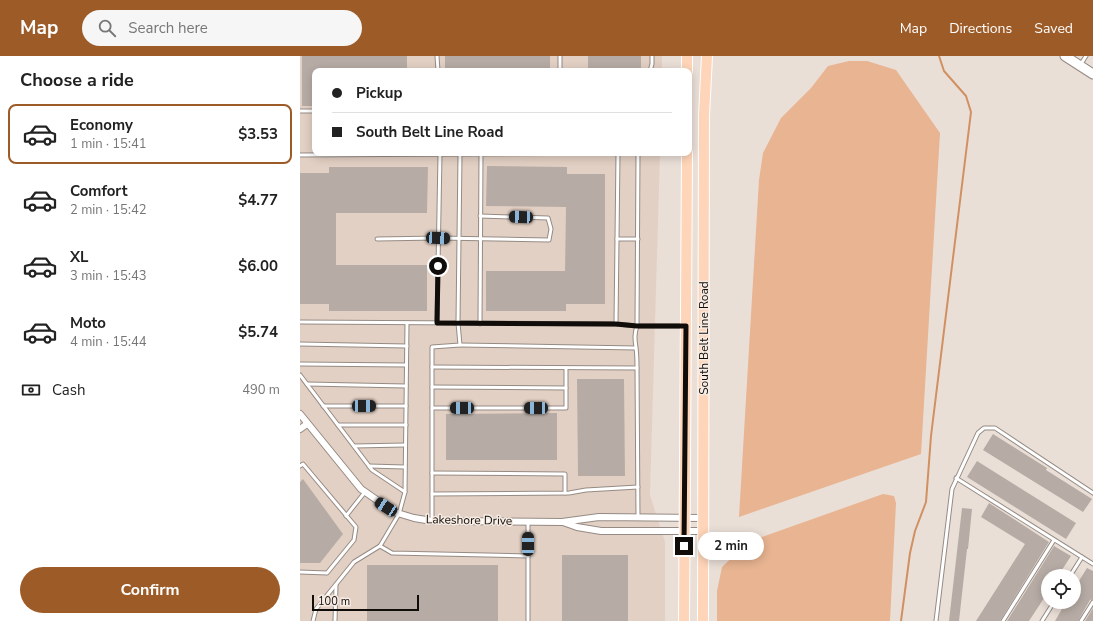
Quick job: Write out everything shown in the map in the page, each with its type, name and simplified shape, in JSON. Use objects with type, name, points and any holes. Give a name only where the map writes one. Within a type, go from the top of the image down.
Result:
[{"type":"main road","points":[[687,56],[687,68]]},
{"type":"main road","name":"South Belt Line Road","points":[[703,621],[704,123],[707,56]]},
{"type":"main road","name":"South Belt Line Road","points":[[684,621],[687,156]]},
{"type":"main road","points":[[686,326],[704,326]]},
{"type":"street","points":[[1065,56],[1093,74]]},
{"type":"street","name":"Lakeshore Drive","points":[[300,414],[361,490],[394,512],[414,518],[432,521],[562,522],[599,517],[703,518]]},
{"type":"street","points":[[300,429],[307,424]]},
{"type":"street","name":"Lakeshore Drive","points":[[562,522],[577,527],[601,531],[703,531]]},
{"type":"lane","points":[[437,56],[438,68]]},
{"type":"lane","points":[[560,56],[560,68]]},
{"type":"lane","points":[[651,68],[652,56]]},
{"type":"lane","points":[[1080,65],[1086,56]]},
{"type":"lane","points":[[300,112],[312,111]]},
{"type":"lane","points":[[300,155],[312,155]]},
{"type":"lane","points":[[437,323],[440,156]]},
{"type":"lane","points":[[460,156],[458,323],[460,345]]},
{"type":"lane","points":[[480,324],[481,156]]},
{"type":"lane","points":[[616,324],[618,156]]},
{"type":"lane","points":[[638,156],[637,326],[634,333],[637,368],[638,517]]},
{"type":"lane","points":[[378,239],[438,238],[550,240],[551,229],[548,218],[480,216]]},
{"type":"lane","points":[[617,239],[638,239]]},
{"type":"lane","points":[[300,322],[616,324],[637,326],[686,326]]},
{"type":"lane","points":[[313,621],[316,610],[354,562],[380,546],[399,514],[404,492],[407,323]]},
{"type":"lane","points":[[300,344],[407,346]]},
{"type":"lane","points":[[432,521],[432,347],[460,345],[636,348]]},
{"type":"lane","points":[[300,364],[406,365]]},
{"type":"lane","points":[[432,367],[637,368]]},
{"type":"lane","points":[[432,408],[566,408],[566,368]]},
{"type":"lane","points":[[300,375],[372,470],[404,492]]},
{"type":"lane","points":[[307,384],[406,386]]},
{"type":"lane","points":[[432,387],[566,388]]},
{"type":"lane","points":[[323,406],[406,406]]},
{"type":"lane","points":[[338,425],[406,425]]},
{"type":"lane","points":[[936,621],[952,489],[978,433],[984,428],[995,428],[1093,493]]},
{"type":"lane","points":[[354,446],[405,445]]},
{"type":"lane","points":[[300,466],[303,464],[356,527],[354,540],[327,573],[300,572]]},
{"type":"lane","points":[[369,466],[405,467]]},
{"type":"lane","points":[[432,473],[565,474],[565,493]]},
{"type":"lane","points":[[956,478],[1093,564]]},
{"type":"lane","points":[[432,494],[565,493],[605,488],[638,487]]},
{"type":"lane","points":[[346,516],[365,492]]},
{"type":"lane","points":[[528,522],[528,621]]},
{"type":"lane","points":[[1003,621],[1054,540]]},
{"type":"lane","points":[[380,546],[392,554],[528,556]]},
{"type":"lane","points":[[1074,569],[1082,557]]},
{"type":"lane","points":[[335,621],[336,585]]},
{"type":"lane","points":[[1081,621],[1093,602]]},
{"type":"lane","points":[[1042,621],[1050,609]]},
{"type":"shaded area","points":[[300,56],[662,56],[662,68],[312,68],[312,156],[660,156],[650,495],[665,542],[665,621],[300,621]]},
{"type":"shaded area","points":[[849,61],[867,61],[896,70],[940,133],[921,454],[739,517],[759,180],[763,153],[781,118],[811,88],[828,66]]},
{"type":"shaded area","points":[[883,494],[894,496],[896,503],[890,621],[717,621],[717,591],[722,567],[748,542]]},
{"type":"building","points":[[302,56],[407,56],[407,68],[312,68],[312,106],[302,106]]},
{"type":"building","points":[[445,56],[550,56],[550,68],[445,68]]},
{"type":"building","points":[[588,56],[641,56],[641,68],[588,68]]},
{"type":"building","points":[[487,166],[567,167],[567,174],[605,174],[605,304],[566,304],[566,311],[486,311],[486,271],[565,271],[566,207],[486,206]]},
{"type":"building","points":[[329,167],[428,167],[427,213],[336,213],[336,265],[427,265],[427,311],[329,311],[329,304],[300,304],[300,173],[329,173]]},
{"type":"building","points":[[577,379],[624,379],[625,476],[578,476]]},
{"type":"building","points":[[557,413],[557,460],[446,460],[446,414]]},
{"type":"building","points":[[993,434],[1047,468],[1046,470],[1092,499],[1083,512],[983,450]]},
{"type":"building","points":[[977,461],[1076,523],[1066,539],[967,477]]},
{"type":"building","points":[[303,479],[343,534],[320,563],[300,563],[300,482]]},
{"type":"building","points":[[989,503],[1049,542],[1000,621],[976,621],[1025,544],[981,517]]},
{"type":"building","points":[[962,508],[972,509],[968,549],[959,621],[949,621]]},
{"type":"building","points":[[1054,546],[1071,556],[1063,569],[1041,569],[1041,603],[1029,621],[1007,621]]},
{"type":"building","points":[[562,555],[628,555],[628,621],[562,621]]},
{"type":"building","points":[[367,565],[498,565],[498,621],[367,621]]},
{"type":"building","points":[[1087,568],[1093,571],[1093,599],[1090,600],[1078,621],[1055,621],[1062,609],[1081,609],[1081,578]]},
{"type":"building","points":[[1093,608],[1093,621],[1085,621]]},
{"type":"waterway","points":[[901,621],[910,553],[915,531],[926,502],[931,436],[971,112],[966,96],[944,71],[939,56]]},
{"type":"route","points":[[438,266],[437,323],[686,326],[684,546]]}]
